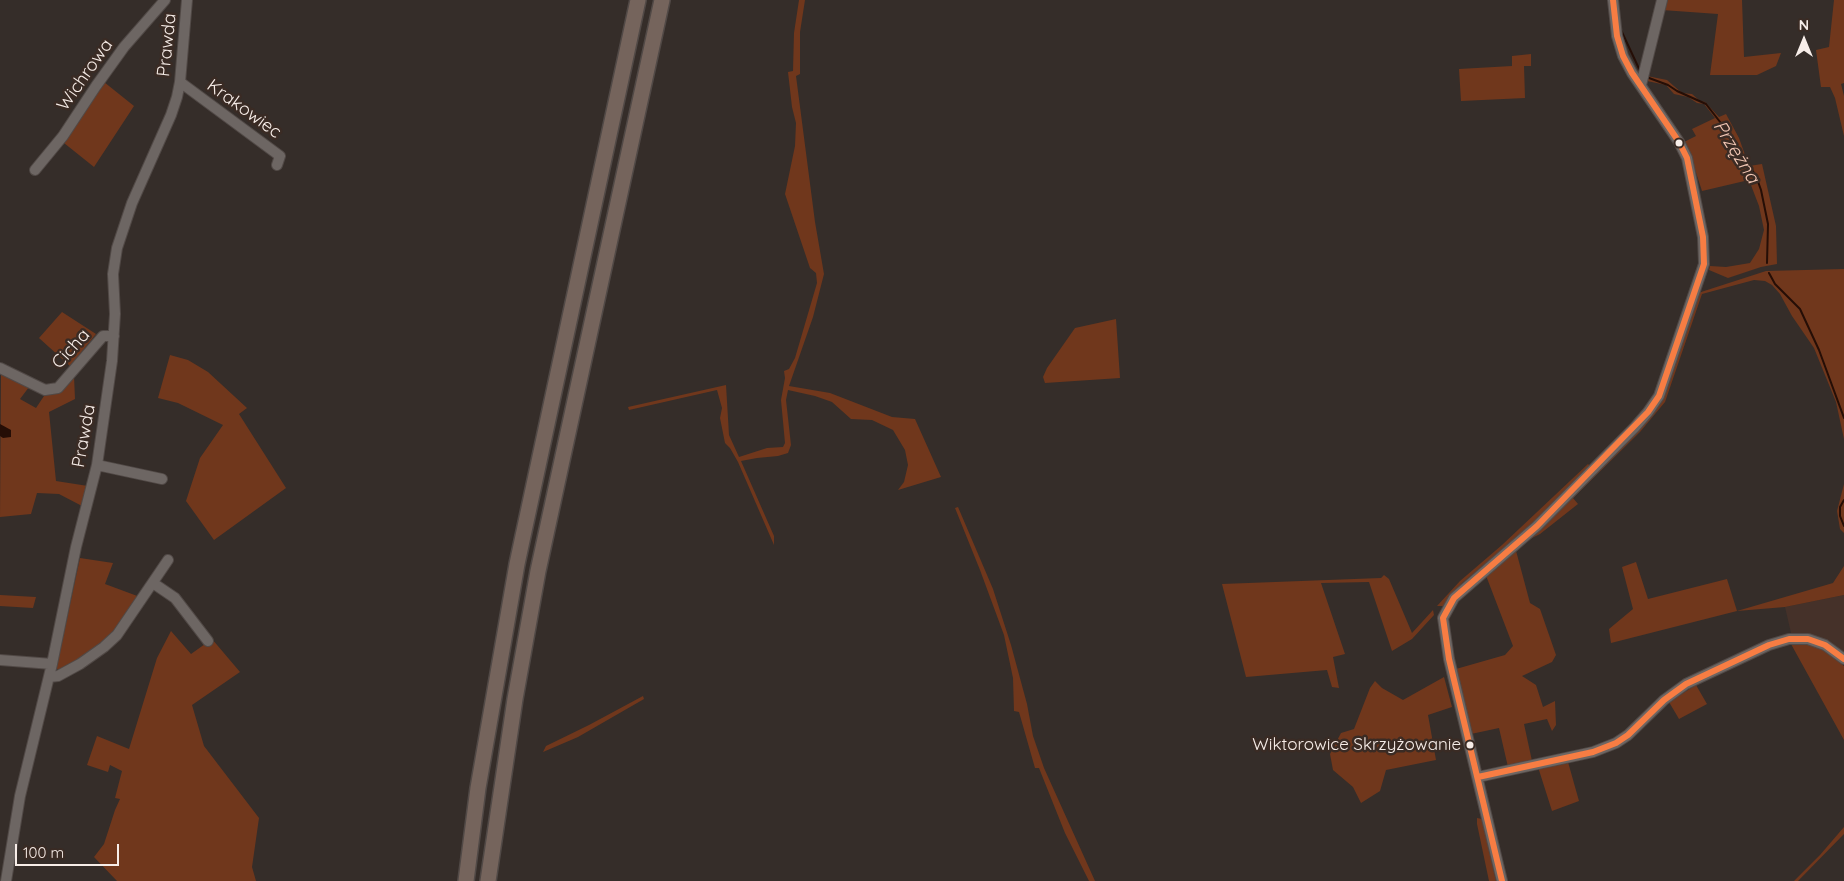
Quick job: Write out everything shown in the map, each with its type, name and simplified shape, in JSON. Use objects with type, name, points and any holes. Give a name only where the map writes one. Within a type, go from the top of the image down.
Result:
[{"type":"highway","points":[[466,881],[478,788],[517,564],[638,0]]},
{"type":"highway","points":[[488,881],[515,699],[538,571],[662,0]]},
{"type":"street","name":"Wichrowa","points":[[35,170],[63,136],[124,47],[165,0]]},
{"type":"street","name":"Prawda","points":[[6,881],[20,796],[52,664],[76,547],[97,465],[112,361],[115,314],[113,274],[117,248],[132,203],[171,115],[180,82],[187,0]]},
{"type":"street","points":[[1502,881],[1449,658],[1443,618],[1454,598],[1537,526],[1648,412],[1659,396],[1704,264],[1703,237],[1687,158],[1623,56],[1617,36],[1613,0]]},
{"type":"street","points":[[1641,85],[1662,0]]},
{"type":"street","name":"Krakowiec","points":[[180,82],[280,156],[276,165]]},
{"type":"street","name":"Cicha","points":[[0,368],[45,390],[58,388],[103,336],[114,336]]},
{"type":"street","points":[[97,465],[162,479]]},
{"type":"street","points":[[49,677],[66,672],[104,647],[117,635],[168,560]]},
{"type":"street","points":[[153,583],[175,598],[208,640]]},
{"type":"street","points":[[1478,778],[1593,752],[1616,743],[1628,735],[1664,700],[1686,684],[1769,645],[1790,639],[1808,639],[1825,645],[1844,659]]},
{"type":"street","points":[[0,660],[52,664]]},
{"type":"shaded area","points":[[799,0],[805,0],[800,32],[800,74],[796,76],[815,222],[824,274],[813,317],[789,386],[830,393],[892,417],[915,419],[941,477],[898,490],[904,482],[908,465],[905,450],[893,430],[872,420],[851,419],[832,402],[788,390],[786,400],[791,445],[788,453],[741,461],[774,536],[774,545],[738,462],[725,443],[720,418],[722,408],[717,390],[629,410],[628,407],[726,385],[729,435],[739,457],[767,448],[783,447],[785,443],[781,400],[785,378],[784,371],[789,369],[795,358],[817,283],[816,273],[810,268],[785,194],[795,146],[796,123],[788,72],[793,71],[794,33]]},
{"type":"shaded area","points":[[1664,0],[1742,0],[1744,57],[1781,53],[1776,66],[1757,75],[1710,75],[1718,14],[1662,10]]},
{"type":"shaded area","points":[[1834,0],[1844,0],[1844,83],[1841,84],[1844,96],[1844,136],[1835,98],[1830,87],[1821,87],[1816,50],[1829,47]]},
{"type":"shaded area","points":[[1531,54],[1531,66],[1524,66],[1525,98],[1461,101],[1459,69],[1512,66],[1512,56]]},
{"type":"shaded area","points":[[1647,76],[1667,80],[1682,93],[1692,94],[1700,101],[1705,102],[1719,117],[1726,114],[1739,138],[1749,166],[1762,164],[1776,226],[1777,264],[1761,267],[1728,278],[1709,270],[1710,266],[1726,267],[1750,263],[1759,249],[1764,230],[1759,206],[1749,180],[1702,191],[1688,148],[1684,142],[1696,136],[1692,129],[1715,118],[1704,104],[1697,103],[1688,97],[1674,94],[1666,85],[1647,81]]},
{"type":"shaded area","points":[[104,82],[134,106],[94,167],[64,143]]},
{"type":"shaded area","points":[[1844,269],[1844,439],[1836,402],[1814,348],[1792,316],[1780,294],[1772,285],[1765,281],[1754,280],[1702,294],[1665,402],[1640,432],[1573,498],[1578,504],[1540,534],[1522,543],[1651,414],[1698,293],[1766,271]]},
{"type":"shaded area","points":[[62,312],[96,334],[70,366],[39,338]]},
{"type":"shaded area","points":[[1116,319],[1120,378],[1045,383],[1043,377],[1047,368],[1075,328]]},
{"type":"shaded area","points":[[170,355],[188,360],[208,372],[247,408],[239,414],[286,488],[214,540],[186,501],[200,458],[223,425],[178,403],[158,398]]},
{"type":"shaded area","points":[[1,373],[29,387],[20,399],[36,408],[46,393],[74,376],[75,399],[49,412],[56,481],[88,486],[82,506],[59,494],[37,493],[31,514],[0,517]]},
{"type":"shaded area","points":[[0,424],[11,430],[11,437],[3,438],[0,436]]},
{"type":"shaded area","points":[[1588,464],[1591,467],[1529,527],[1462,583],[1443,606],[1437,606],[1460,581],[1502,545]]},
{"type":"shaded area","points":[[1844,484],[1844,533],[1840,529],[1837,511]]},
{"type":"shaded area","points":[[958,507],[993,589],[1011,645],[1027,704],[1033,736],[1044,768],[1095,881],[1089,881],[1065,833],[1039,768],[1035,768],[1019,712],[1014,711],[1013,678],[1004,635],[955,508]]},
{"type":"shaded area","points":[[1515,547],[1530,603],[1540,609],[1556,655],[1552,662],[1522,676],[1536,685],[1543,707],[1555,701],[1556,725],[1552,731],[1547,719],[1524,724],[1532,761],[1508,767],[1499,728],[1471,734],[1456,669],[1505,655],[1513,646],[1485,573]]},
{"type":"shaded area","points":[[80,558],[113,563],[105,584],[140,597],[118,630],[100,648],[63,670],[56,669]]},
{"type":"shaded area","points":[[1636,562],[1648,599],[1727,579],[1737,611],[1611,643],[1609,629],[1633,609],[1622,567]]},
{"type":"shaded area","points":[[1844,566],[1844,595],[1785,607],[1737,611],[1833,583]]},
{"type":"shaded area","points":[[1384,575],[1389,579],[1412,633],[1433,610],[1434,615],[1412,639],[1392,651],[1369,582],[1321,583],[1345,654],[1333,657],[1339,688],[1332,687],[1327,670],[1246,677],[1222,584],[1381,578]]},
{"type":"shaded area","points":[[0,595],[36,597],[33,608],[0,606]]},
{"type":"shaded area","points":[[1844,595],[1844,652],[1819,637],[1806,633],[1791,633],[1785,607]]},
{"type":"shaded area","points":[[171,631],[191,654],[212,639],[240,672],[192,705],[204,746],[259,818],[252,867],[256,881],[117,881],[94,857],[104,844],[120,799],[115,798],[122,771],[110,765],[108,772],[87,765],[97,736],[129,749],[157,658]]},
{"type":"shaded area","points":[[1803,641],[1823,649],[1844,666],[1844,740],[1791,644]]},
{"type":"shaded area","points":[[1444,677],[1452,707],[1428,715],[1436,760],[1386,770],[1380,791],[1361,803],[1353,787],[1333,770],[1330,754],[1341,733],[1354,729],[1370,688],[1375,681],[1382,688],[1403,700]]},
{"type":"shaded area","points":[[1696,685],[1707,704],[1679,719],[1669,702]]},
{"type":"shaded area","points":[[643,696],[644,699],[578,737],[543,752],[546,746]]},
{"type":"shaded area","points":[[1568,762],[1579,801],[1552,811],[1538,767]]},
{"type":"shaded area","points":[[1477,818],[1482,819],[1496,881],[1489,881]]},
{"type":"shaded area","points":[[1844,827],[1844,834],[1798,881],[1794,881],[1820,855]]},
{"type":"waterway","name":"Przężna","points":[[1621,30],[1641,73]]},
{"type":"waterway","name":"Przężna","points":[[1649,78],[1668,85],[1706,104],[1724,127],[1756,176],[1768,224],[1767,263]]},
{"type":"waterway","name":"Przężna","points":[[1769,273],[1775,284],[1800,309],[1819,350],[1844,418]]},
{"type":"waterway","name":"Przężna","points":[[1844,500],[1840,507],[1840,516],[1844,526]]},
{"type":"transit line","points":[[1502,881],[1449,659],[1443,618],[1454,598],[1537,526],[1648,412],[1659,396],[1704,264],[1703,237],[1687,158],[1679,142],[1632,73],[1623,56],[1617,36],[1613,0]]},
{"type":"transit line","points":[[1478,777],[1593,752],[1616,743],[1628,735],[1664,700],[1686,684],[1769,645],[1789,639],[1808,639],[1825,645],[1844,659]]},
{"type":"place","name":"Wiktorowice Skrzyżowanie","points":[[1470,745]]}]
